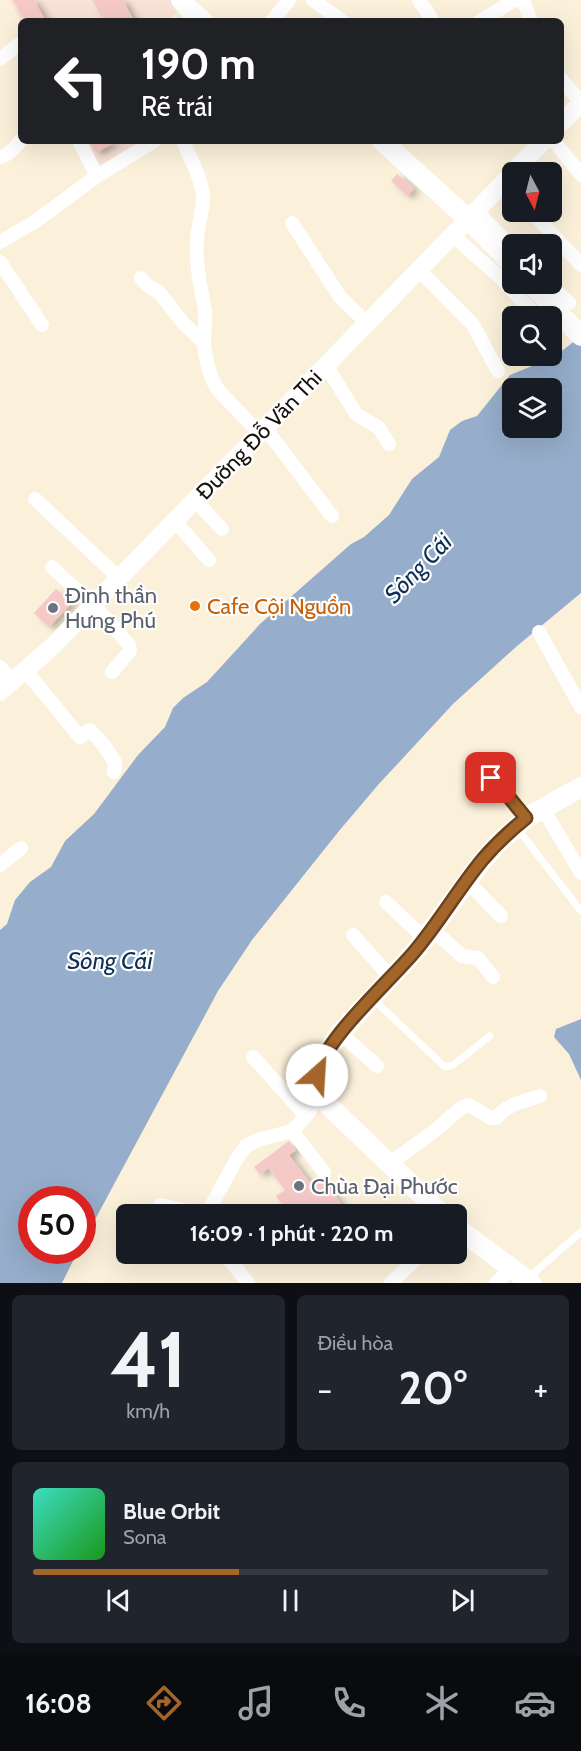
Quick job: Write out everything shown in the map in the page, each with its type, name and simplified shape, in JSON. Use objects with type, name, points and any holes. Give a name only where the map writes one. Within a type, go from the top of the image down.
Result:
[{"type":"main road","points":[[181,0],[200,18]]},
{"type":"main road","points":[[386,144],[472,215],[502,247]]},
{"type":"main road","points":[[541,294],[581,336]]},
{"type":"main road","points":[[431,1204],[333,1110],[321,1094],[317,1082],[318,1068],[340,1033],[428,934],[490,851],[528,817],[581,787]]},
{"type":"main road","points":[[467,1235],[523,1277]]},
{"type":"street","points":[[313,0],[338,18]]},
{"type":"street","points":[[419,0],[431,18]]},
{"type":"street","points":[[485,18],[514,0],[524,2],[530,18]]},
{"type":"street","points":[[274,18],[282,2]]},
{"type":"street","points":[[0,59],[18,45]]},
{"type":"street","points":[[564,83],[581,103],[564,120]]},
{"type":"street","points":[[0,157],[18,144]]},
{"type":"street","points":[[81,144],[97,176]]},
{"type":"street","points":[[0,242],[36,221],[97,176],[149,144]]},
{"type":"street","points":[[184,144],[203,196],[197,237],[197,272],[205,314],[204,343],[210,375],[214,384],[262,431],[332,516]]},
{"type":"street","name":"Đường Đỗ Văn Thi","points":[[526,162],[541,144]]},
{"type":"street","points":[[556,144],[581,175]]},
{"type":"street","name":"Đường Đỗ Văn Thi","points":[[13,682],[92,606],[452,235],[502,187]]},
{"type":"street","points":[[541,222],[581,264]]},
{"type":"street","points":[[292,223],[340,297],[367,323]]},
{"type":"street","points":[[452,235],[500,277],[527,306]]},
{"type":"street","points":[[0,262],[42,325]]},
{"type":"street","points":[[419,270],[473,325],[498,371]]},
{"type":"street","points":[[141,278],[148,286],[159,292],[183,323],[204,343]]},
{"type":"street","points":[[560,294],[569,303]]},
{"type":"street","points":[[326,365],[356,414],[379,428],[389,444]]},
{"type":"street","points":[[35,498],[119,578]]},
{"type":"street","points":[[195,500],[222,529]]},
{"type":"street","points":[[174,521],[209,560]]},
{"type":"street","points":[[52,567],[105,617],[130,648],[112,672]]},
{"type":"street","points":[[540,632],[581,707]]},
{"type":"street","points":[[0,667],[13,682],[80,737],[90,730],[116,762],[114,772]]},
{"type":"street","points":[[473,784],[494,779],[581,873]]},
{"type":"street","points":[[0,865],[21,848]]},
{"type":"street","points":[[467,881],[501,916]]},
{"type":"street","points":[[386,902],[462,956],[478,958],[493,977]]},
{"type":"street","points":[[353,935],[391,978]]},
{"type":"street","points":[[340,1033],[377,1066]]},
{"type":"street","points":[[253,1057],[306,1116]]},
{"type":"street","points":[[212,1204],[246,1146],[265,1137],[292,1131],[321,1094]]},
{"type":"street","points":[[389,1164],[433,1132],[462,1107],[470,1105],[496,1119],[512,1104],[540,1096]]},
{"type":"street","points":[[292,1131],[324,1172]]},
{"type":"street","points":[[233,1264],[248,1283]]},
{"type":"street","points":[[391,1283],[411,1264]]},
{"type":"street","points":[[496,1283],[523,1277]]},
{"type":"lane","points":[[528,817],[581,911]]},
{"type":"lane","points":[[372,998],[445,1067],[453,1065],[490,1036]]},
{"type":"lane","points":[[523,1277],[581,1232]]},
{"type":"shaded area","points":[[10,0],[172,0],[180,10],[169,18],[19,18]]},
{"type":"shaded area","points":[[86,144],[141,144],[99,170]]},
{"type":"water","name":"Sông Cái","points":[[581,336],[581,593],[517,646],[453,704],[378,785],[252,940],[218,991],[96,1218],[96,1186],[18,1186],[18,1264],[72,1264],[62,1283],[0,1283],[0,930],[7,924],[15,900],[30,882],[51,867],[65,841],[94,814],[138,755],[165,727],[173,708],[183,698],[207,682],[260,624],[351,544],[364,537],[389,515],[412,479],[439,457],[450,430],[462,421],[477,416],[502,385],[502,438],[562,438],[562,378],[508,378],[532,366],[562,366],[562,351]]},
{"type":"water","points":[[581,1019],[581,1080],[569,1054],[554,1037],[556,1029]]},
{"type":"building","points":[[13,0],[34,0],[44,18],[23,18]]},
{"type":"building","points":[[92,0],[123,0],[132,18],[102,18]]},
{"type":"building","points":[[91,144],[112,144],[96,153]]},
{"type":"building","points":[[397,174],[414,189],[407,196],[391,181]]},
{"type":"building","name":"Đình thần Hưng Phú","points":[[56,589],[72,603],[49,627],[34,613]]},
{"type":"building","name":"Chùa Đại Phước","points":[[289,1141],[296,1150],[289,1155],[311,1184],[318,1179],[324,1181],[341,1203],[282,1204],[276,1196],[285,1190],[268,1168],[260,1175],[254,1167]]},
{"type":"place","name":"Cafe Cội Nguồn","points":[[195,606]]},
{"type":"place","name":"Đình thần Hưng Phú","points":[[53,608]]},
{"type":"place","name":"Chùa Đại Phước","points":[[299,1186]]},
{"type":"route","points":[[317,1075],[321,1060],[340,1033],[417,948],[482,861],[506,835],[526,818],[491,778]]}]
